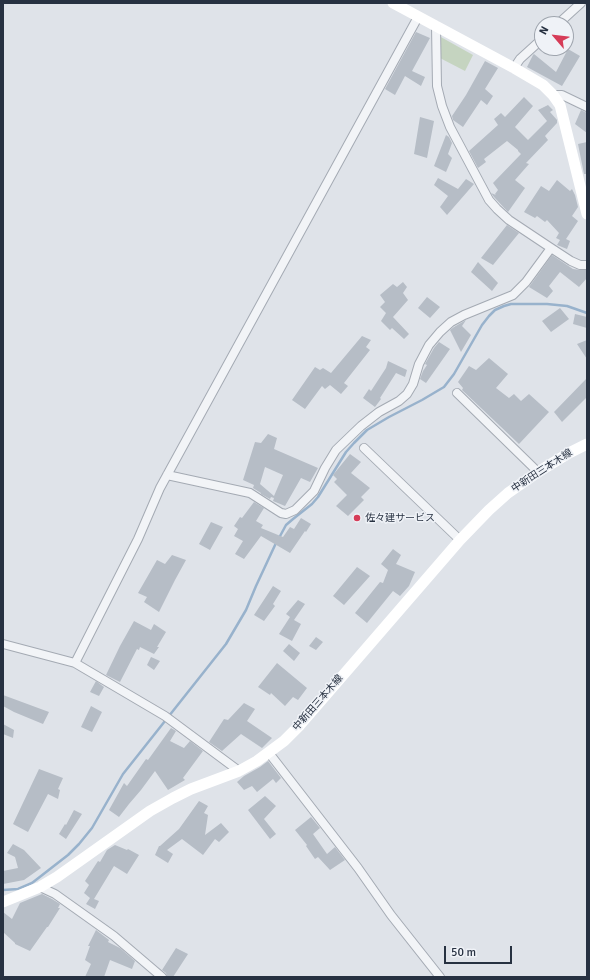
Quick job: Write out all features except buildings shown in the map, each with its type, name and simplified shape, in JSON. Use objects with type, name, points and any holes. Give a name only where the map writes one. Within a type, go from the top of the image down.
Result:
[{"type":"main road","points":[[393,3],[514,68],[543,86],[553,96],[560,105],[587,214]]},
{"type":"main road","name":"中新田三本木線","points":[[4,900],[40,887],[57,877],[150,811],[167,801],[239,771],[269,753],[300,726],[460,540],[489,510],[508,493],[538,472],[568,453],[587,444]]},
{"type":"street","points":[[567,16],[581,3]]},
{"type":"street","points":[[75,663],[138,539],[160,488],[418,17]]},
{"type":"street","points":[[436,26],[437,86],[442,106],[450,127],[489,200],[509,220],[551,248],[571,261],[580,265],[587,265]]},
{"type":"street","points":[[514,68],[520,59],[534,46]]},
{"type":"street","points":[[553,96],[562,95],[587,107]]},
{"type":"street","points":[[167,475],[250,493],[281,513],[286,514],[295,510],[314,492],[325,468],[336,450],[361,426],[379,412],[399,401],[407,394],[413,384],[419,364],[429,345],[440,332],[451,322],[464,315],[513,295],[526,282],[551,248]]},
{"type":"street","points":[[457,393],[538,472]]},
{"type":"street","points":[[364,448],[460,540]]},
{"type":"street","points":[[3,644],[75,663],[168,717],[239,771]]},
{"type":"street","points":[[269,753],[358,868],[391,915],[440,977]]},
{"type":"street","points":[[40,887],[55,894],[114,936],[162,977]]},
{"type":"green space","points":[[439,36],[473,55],[465,71],[438,57]]},
{"type":"waterway","points":[[279,538],[286,525],[312,504],[318,497],[346,452],[367,430],[444,387],[454,374],[482,325],[495,310],[511,304],[547,304],[567,306],[587,313]]},
{"type":"waterway","points":[[3,890],[18,889],[32,883],[68,855],[92,828],[123,774],[226,644],[246,610],[276,543]]},
{"type":"place","name":"佐々建サービス","points":[[357,518]]}]
